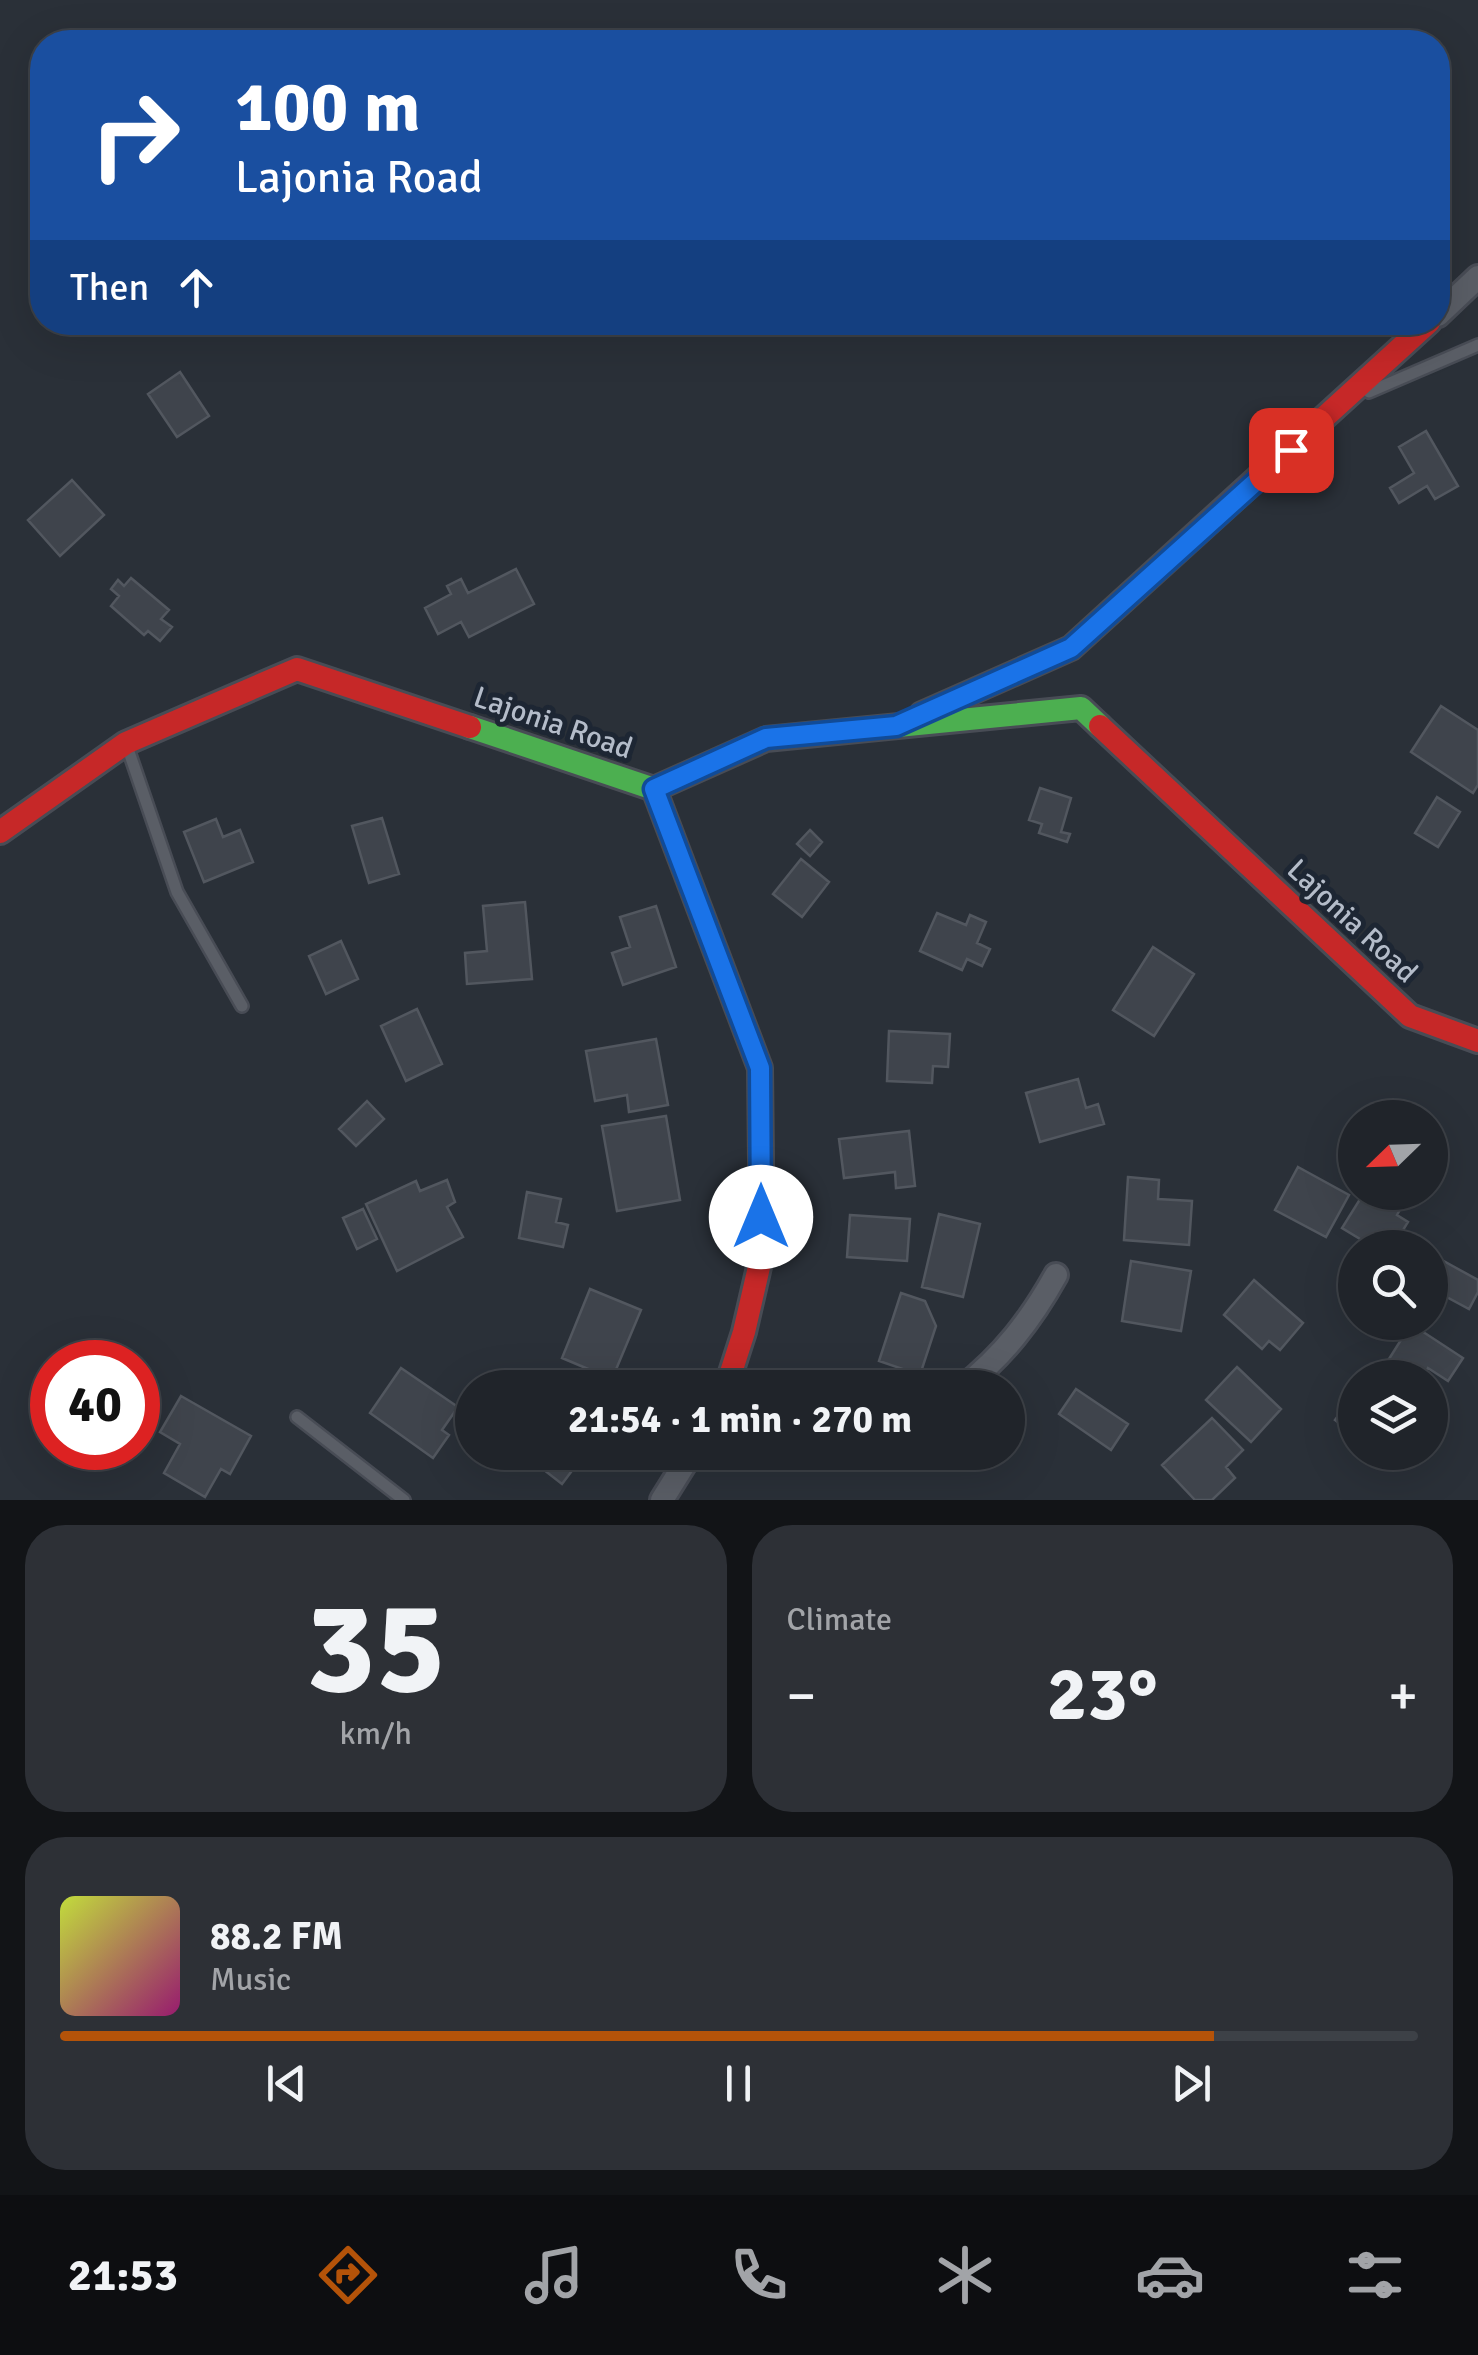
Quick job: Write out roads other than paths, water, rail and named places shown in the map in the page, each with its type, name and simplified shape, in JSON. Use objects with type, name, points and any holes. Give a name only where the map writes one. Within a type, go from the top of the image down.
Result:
[{"type":"street","points":[[1450,304],[1478,277]]},
{"type":"street","points":[[896,726],[1071,648],[1415,335]]},
{"type":"street","name":"Lajonia Road","points":[[0,832],[126,744],[297,670],[654,789],[766,738],[1081,708],[1410,1016],[1478,1041]]},
{"type":"street","points":[[654,789],[760,1068],[762,1254],[732,1370]]},
{"type":"street","points":[[982,1370],[1010,1345],[1034,1315],[1056,1275]]},
{"type":"street","points":[[662,1500],[681,1470]]},
{"type":"lane","points":[[1346,400],[1426,370],[1478,345]]},
{"type":"lane","points":[[126,744],[178,892],[242,1006]]},
{"type":"lane","points":[[298,1416],[404,1500]]}]
